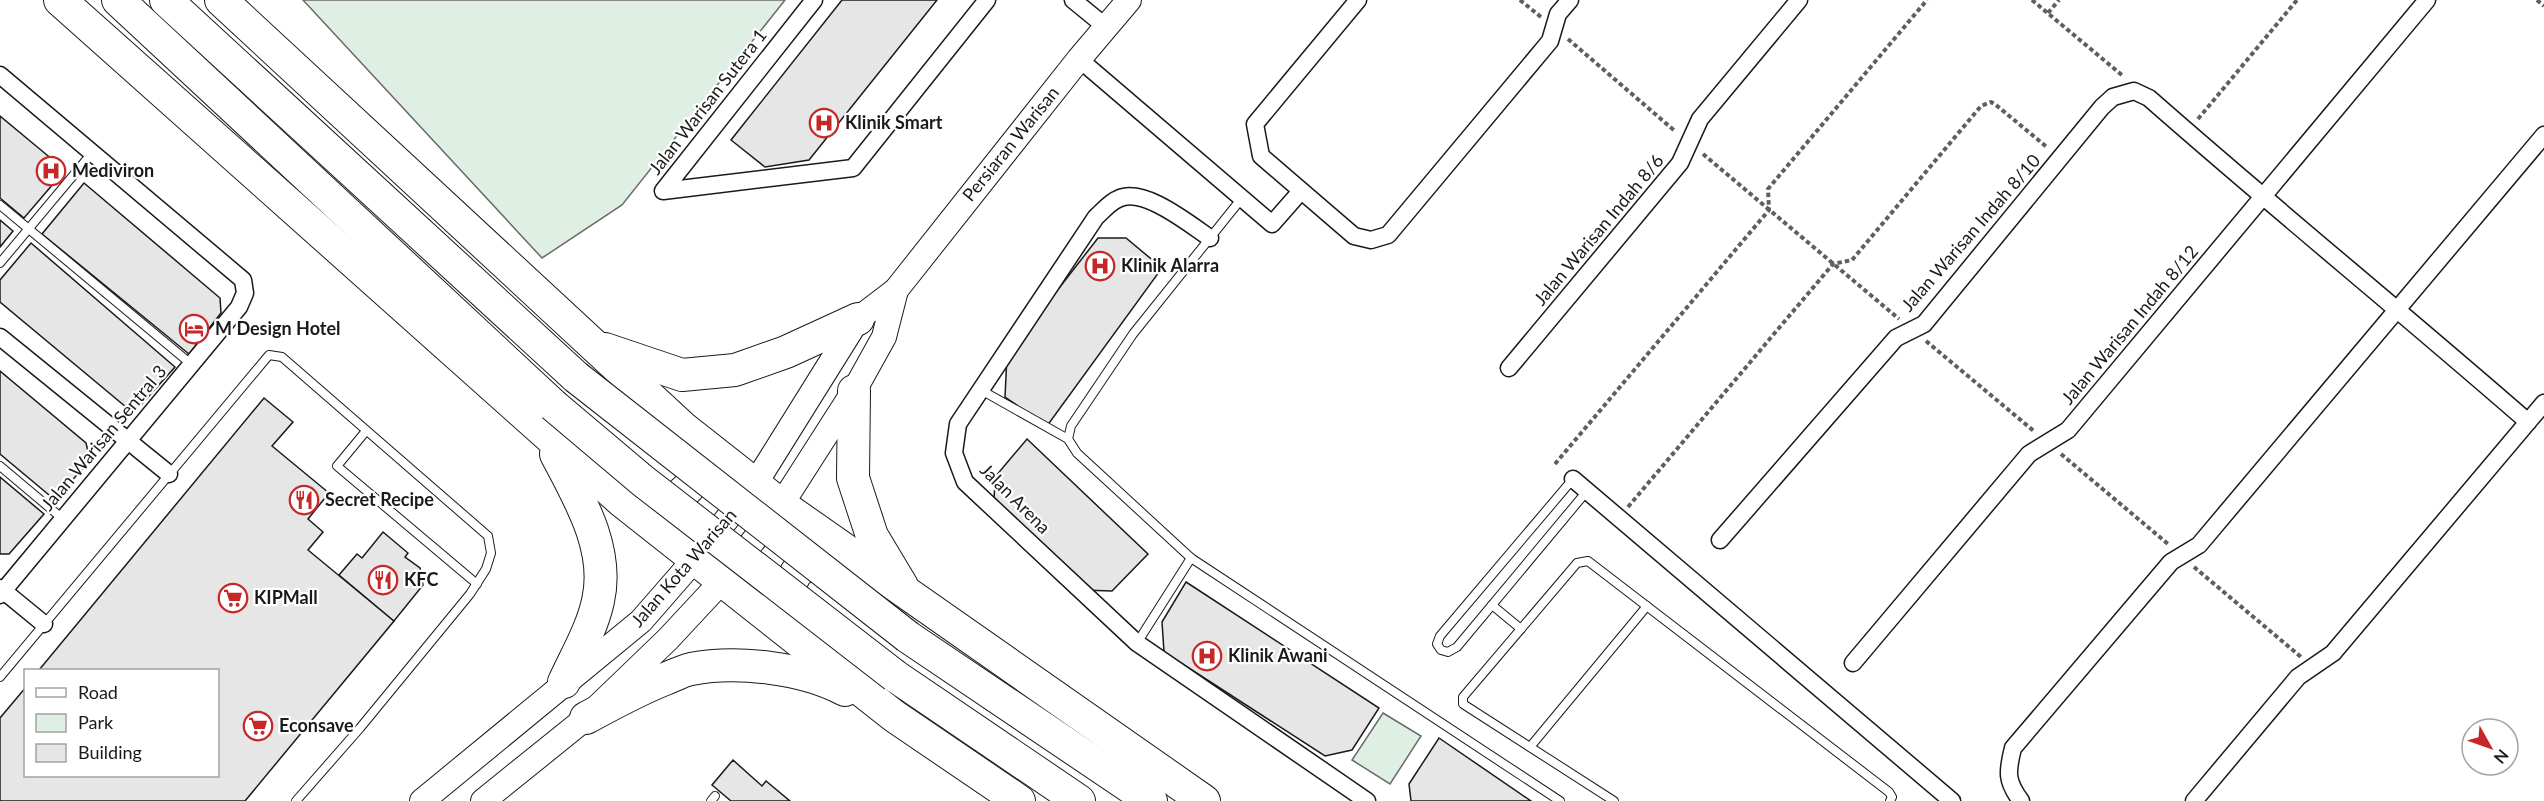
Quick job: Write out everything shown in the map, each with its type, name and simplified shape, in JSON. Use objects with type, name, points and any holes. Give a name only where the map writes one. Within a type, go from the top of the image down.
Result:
[{"type":"highway","points":[[60,0],[548,418],[643,481],[895,676],[1079,801]]},
{"type":"highway","points":[[118,0],[548,418],[623,502],[894,716],[1019,801]]},
{"type":"highway","points":[[166,0],[576,377],[908,636],[1151,801]]},
{"type":"highway","points":[[221,0],[682,427],[781,505],[1204,801]]},
{"type":"highway","points":[[574,329],[611,352],[682,375],[735,370],[786,352],[858,319]]},
{"type":"highway","points":[[854,391],[853,478],[872,536],[904,590]]},
{"type":"highway","points":[[548,418],[598,549],[601,583],[598,601],[564,682]]},
{"type":"highway","points":[[623,502],[648,507],[668,506],[688,488],[700,466],[697,452],[682,427]]},
{"type":"highway","points":[[805,647],[786,622],[782,599],[796,573],[816,555],[834,553],[864,564]]},
{"type":"highway","points":[[586,718],[637,690],[690,669],[738,667],[788,670],[831,683],[894,716]]},
{"type":"street","name":"Jalan Warisan Sutera 1","points":[[814,0],[663,191],[853,168],[987,0]]},
{"type":"street","points":[[1073,0],[1106,27]]},
{"type":"street","name":"Persiaran Warisan","points":[[896,290],[1078,58],[1129,0]]},
{"type":"street","points":[[1358,0],[1255,124],[1261,156],[1354,236],[1371,240],[1388,235],[1550,41],[1558,14],[1570,0]]},
{"type":"street","name":"Jalan Warisan Indah 8/6","points":[[1509,368],[1680,164],[1700,119],[1800,0]]},
{"type":"street","name":"Jalan Warisan Indah 8/12","points":[[1853,663],[2030,454],[2068,430],[2427,0]]},
{"type":"street","points":[[1078,58],[1272,224],[1301,190]]},
{"type":"street","points":[[0,75],[92,153]]},
{"type":"street","points":[[2134,91],[2149,98],[2261,197],[2399,309],[2528,422]]},
{"type":"street","name":"Jalan Warisan Indah 8/10","points":[[1720,540],[1896,338],[1924,324],[2108,102],[2113,97],[2134,91]]},
{"type":"street","points":[[2021,801],[2013,790],[2007,772],[2013,748],[2171,562],[2199,545],[2544,135]]},
{"type":"street","name":"Jalan Warisan Sentral 3","points":[[1,591],[239,307],[245,293],[243,280],[92,153]]},
{"type":"street","name":"Jalan Arena","points":[[1210,238],[1156,203],[1135,195],[1118,198],[1096,217],[958,424],[954,453],[965,482],[1137,643],[1367,801]]},
{"type":"street","name":"Jalan Kota Warisan","points":[[422,801],[641,621],[755,484],[858,319],[896,290]]},
{"type":"street","name":"Jalan Kota Warisan","points":[[483,801],[586,718],[668,639],[722,581],[781,505],[854,391],[884,337],[896,290]]},
{"type":"street","points":[[0,337],[169,474]]},
{"type":"street","points":[[2194,801],[2298,677],[2332,653],[2544,403]]},
{"type":"street","points":[[1573,479],[1952,801]]},
{"type":"street","points":[[1,591],[44,624]]},
{"type":"lane","points":[[0,262],[92,153]]},
{"type":"lane","points":[[1068,439],[1071,426],[1133,334],[1242,198]]},
{"type":"lane","points":[[0,206],[191,364]]},
{"type":"lane","points":[[0,677],[269,355],[282,357],[488,536],[491,553],[486,569],[477,584],[360,728],[296,801]]},
{"type":"lane","points":[[981,390],[1068,439],[1077,453],[1191,558],[1560,801]]},
{"type":"lane","points":[[366,432],[337,466],[477,584]]},
{"type":"lane","points":[[0,466],[63,519]]},
{"type":"lane","points":[[1573,479],[1440,636],[1438,648],[1448,652],[1457,647],[1587,491]]},
{"type":"lane","points":[[1137,643],[1191,558]]},
{"type":"lane","points":[[1614,801],[1463,704],[1463,697],[1577,563],[1583,560],[1588,561],[1889,792],[1892,797],[1890,801]]},
{"type":"lane","points":[[1492,605],[1521,629]]},
{"type":"lane","points":[[1530,747],[1647,606]]},
{"type":"path","points":[[1555,464],[1769,210],[1768,189],[1927,0]]},
{"type":"path","points":[[2032,0],[2129,81],[2134,91]]},
{"type":"path","points":[[2048,13],[2059,0]]},
{"type":"path","points":[[2188,132],[2297,0]]},
{"type":"path","points":[[2537,0],[2544,6]]},
{"type":"path","points":[[1618,518],[1833,264],[1852,260],[1982,106],[1990,102],[1996,105],[2060,159]]},
{"type":"green space","points":[[303,0],[785,0],[622,205],[542,258]]},
{"type":"green space","points":[[1383,713],[1421,736],[1390,784],[1352,760]]},
{"type":"building","points":[[842,0],[937,0],[809,160],[765,167],[731,140]]},
{"type":"building","points":[[0,116],[65,170],[24,218],[0,198]]},
{"type":"building","points":[[84,183],[220,298],[221,313],[189,354],[42,234]]},
{"type":"building","points":[[0,220],[13,231],[0,247]]},
{"type":"building","points":[[1098,238],[1126,238],[1162,268],[1047,426],[1005,397],[1007,355]]},
{"type":"building","points":[[31,243],[175,367],[140,406],[126,407],[0,302],[0,280]]},
{"type":"building","points":[[0,371],[86,443],[90,460],[55,500],[0,454]]},
{"type":"building","name":"KIPMall","points":[[264,398],[293,422],[272,446],[329,493],[308,519],[323,532],[308,550],[394,621],[245,801],[0,801],[0,718],[24,689],[24,777],[219,777],[219,669],[40,669]]},
{"type":"building","points":[[1027,439],[1148,554],[1112,591],[1082,590],[994,502],[995,477]]},
{"type":"building","points":[[0,477],[44,514],[9,554],[0,554]]},
{"type":"building","name":"KFC","points":[[383,532],[408,553],[405,557],[420,568],[423,585],[394,621],[339,575],[357,554],[362,558]]},
{"type":"building","points":[[1186,582],[1379,708],[1352,750],[1325,756],[1164,652],[1162,622]]},
{"type":"building","points":[[1439,738],[1531,801],[1411,801],[1409,784]]},
{"type":"building","points":[[733,760],[762,786],[766,781],[790,801],[731,801],[712,785]]},
{"type":"place","name":"Klinik Smart","points":[[824,123]]},
{"type":"place","name":"Mediviron","points":[[51,171]]},
{"type":"place","name":"Klinik Alarra","points":[[1100,266]]},
{"type":"place","name":"M Design Hotel","points":[[194,329]]},
{"type":"place","name":"Secret Recipe","points":[[304,500]]},
{"type":"place","name":"KFC","points":[[383,580]]},
{"type":"place","name":"KIPMall","points":[[233,598]]},
{"type":"place","name":"Klinik Awani","points":[[1207,656]]},
{"type":"place","name":"Econsave","points":[[258,726]]}]
